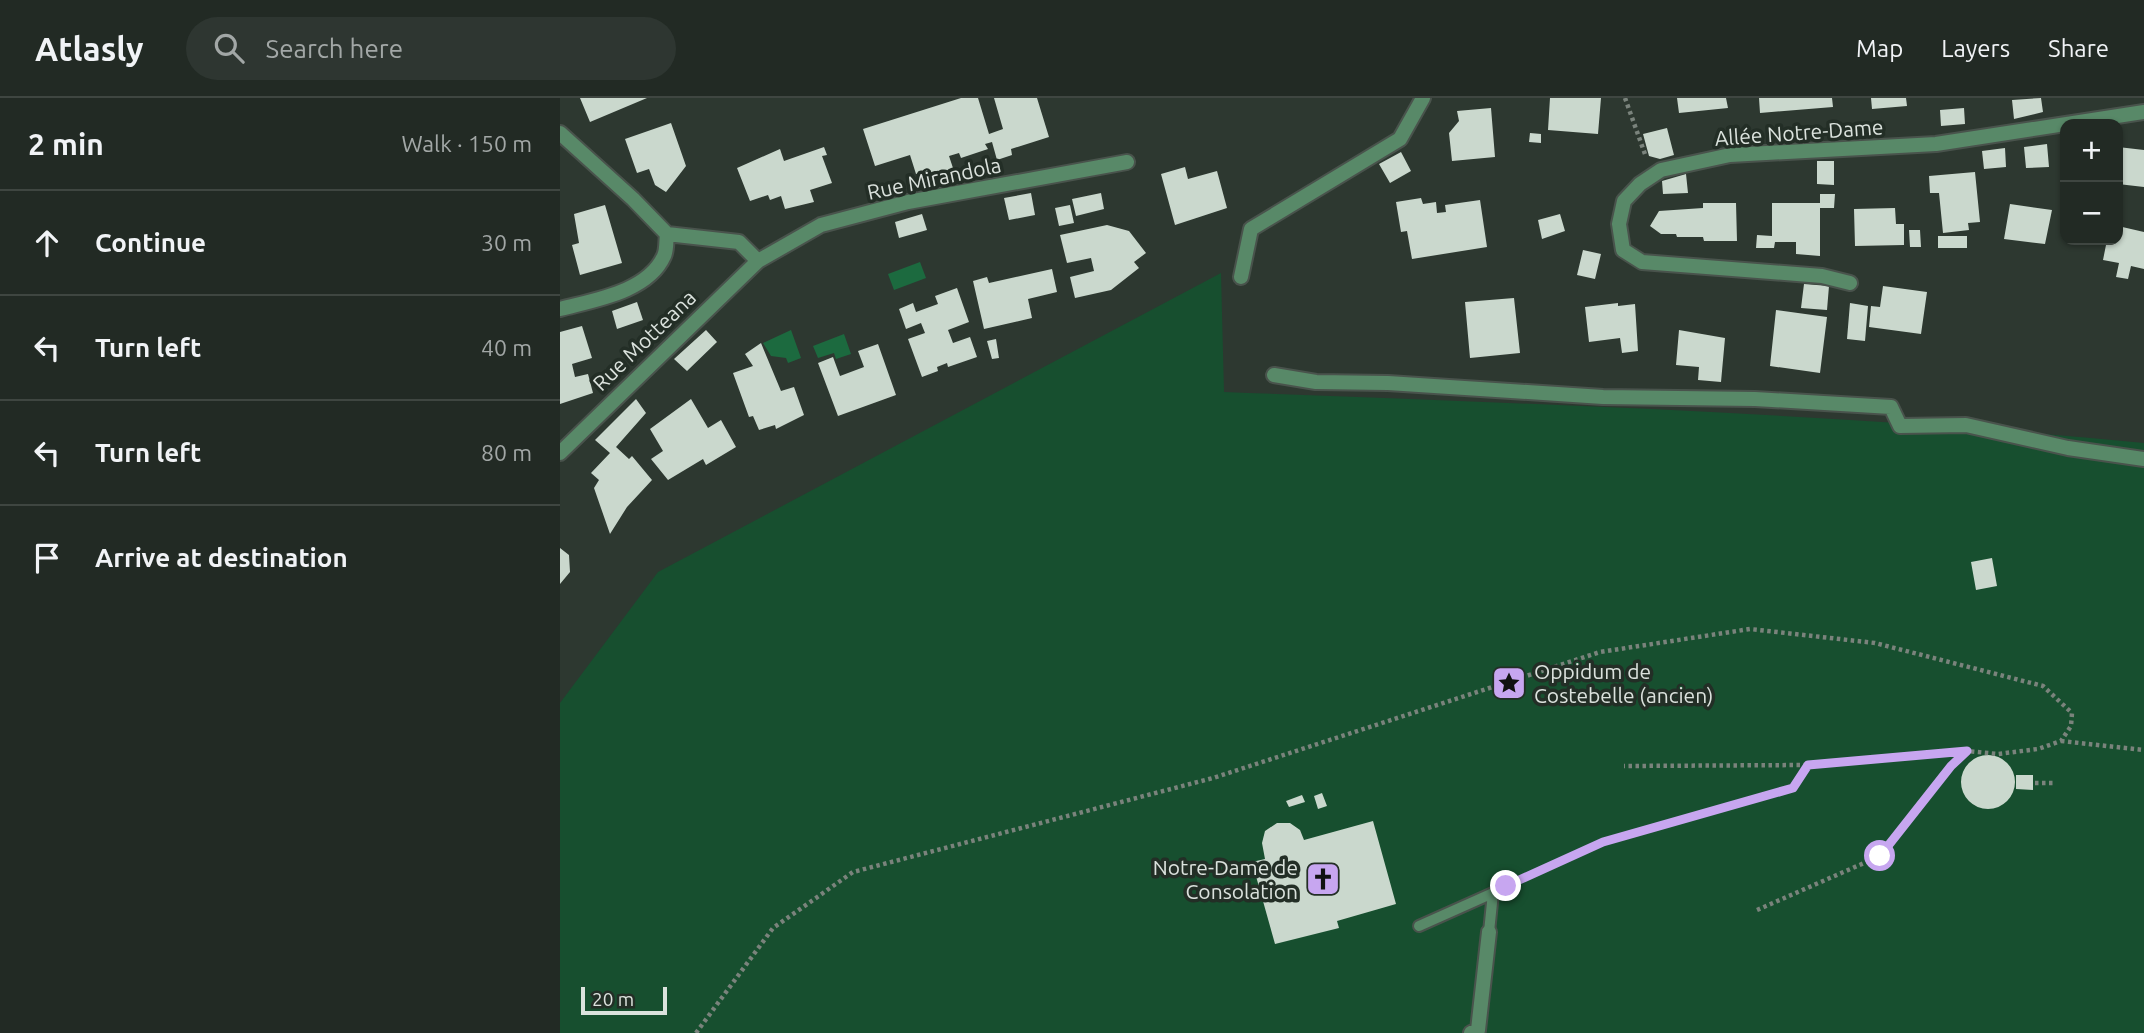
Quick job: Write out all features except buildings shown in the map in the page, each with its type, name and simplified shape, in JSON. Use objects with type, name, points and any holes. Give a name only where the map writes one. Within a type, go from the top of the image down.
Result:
[{"type":"street","points":[[1241,277],[1251,229],[1400,139],[1423,98]]},
{"type":"street","name":"Allée Notre-Dame","points":[[1850,283],[1822,276],[1643,262],[1623,250],[1619,224],[1624,201],[1661,170],[1730,155],[1936,144],[2144,112]]},
{"type":"street","points":[[560,133],[634,199],[667,234],[738,242],[758,261]]},
{"type":"street","name":"Rue Mirandola","points":[[758,261],[821,225],[908,202],[1128,162]]},
{"type":"street","points":[[560,309],[610,296],[647,277],[665,255],[667,234]]},
{"type":"street","name":"Rue Motteana","points":[[560,453],[758,261]]},
{"type":"street","points":[[1274,375],[1316,383],[1388,383],[1603,397],[1755,399],[1891,407],[1900,426],[1966,425],[2068,447],[2144,459]]},
{"type":"street","points":[[1471,1033],[1478,1030],[1489,932]]},
{"type":"lane","points":[[1419,926],[1493,893],[1489,932]]},
{"type":"path","points":[[1625,98],[1651,176]]},
{"type":"path","points":[[696,1033],[773,928],[853,872],[1213,778],[1600,652],[1750,629],[1875,643],[2043,686],[2072,713],[2071,726],[2062,741]]},
{"type":"path","points":[[1624,766],[1808,765],[1967,751],[1998,754],[2038,749],[2062,741],[2144,750]]},
{"type":"path","points":[[1757,909],[1880,856],[1951,766],[1967,751]]},
{"type":"path","points":[[1493,893],[1603,842],[1793,788],[1808,765]]},
{"type":"path","points":[[2035,783],[2054,783]]},
{"type":"shaded area","points":[[920,262],[926,278],[894,290],[888,274]]},
{"type":"shaded area","points":[[1221,273],[1224,392],[1799,417],[2144,443],[2144,1033],[560,1033],[560,703],[658,572]]},
{"type":"shaded area","points":[[791,330],[801,358],[788,363],[786,358],[771,356],[763,343]]},
{"type":"shaded area","points":[[844,334],[851,354],[836,359],[834,353],[818,358],[813,346]]},
{"type":"place","name":"Oppidum de Costebelle (ancien)","points":[[1509,683]]},
{"type":"place","name":"Notre-Dame de Consolation","points":[[1323,879]]},
{"type":"route","points":[[1506,886],[1603,842],[1793,788],[1808,765],[1967,751],[1951,766],[1880,856]]}]
